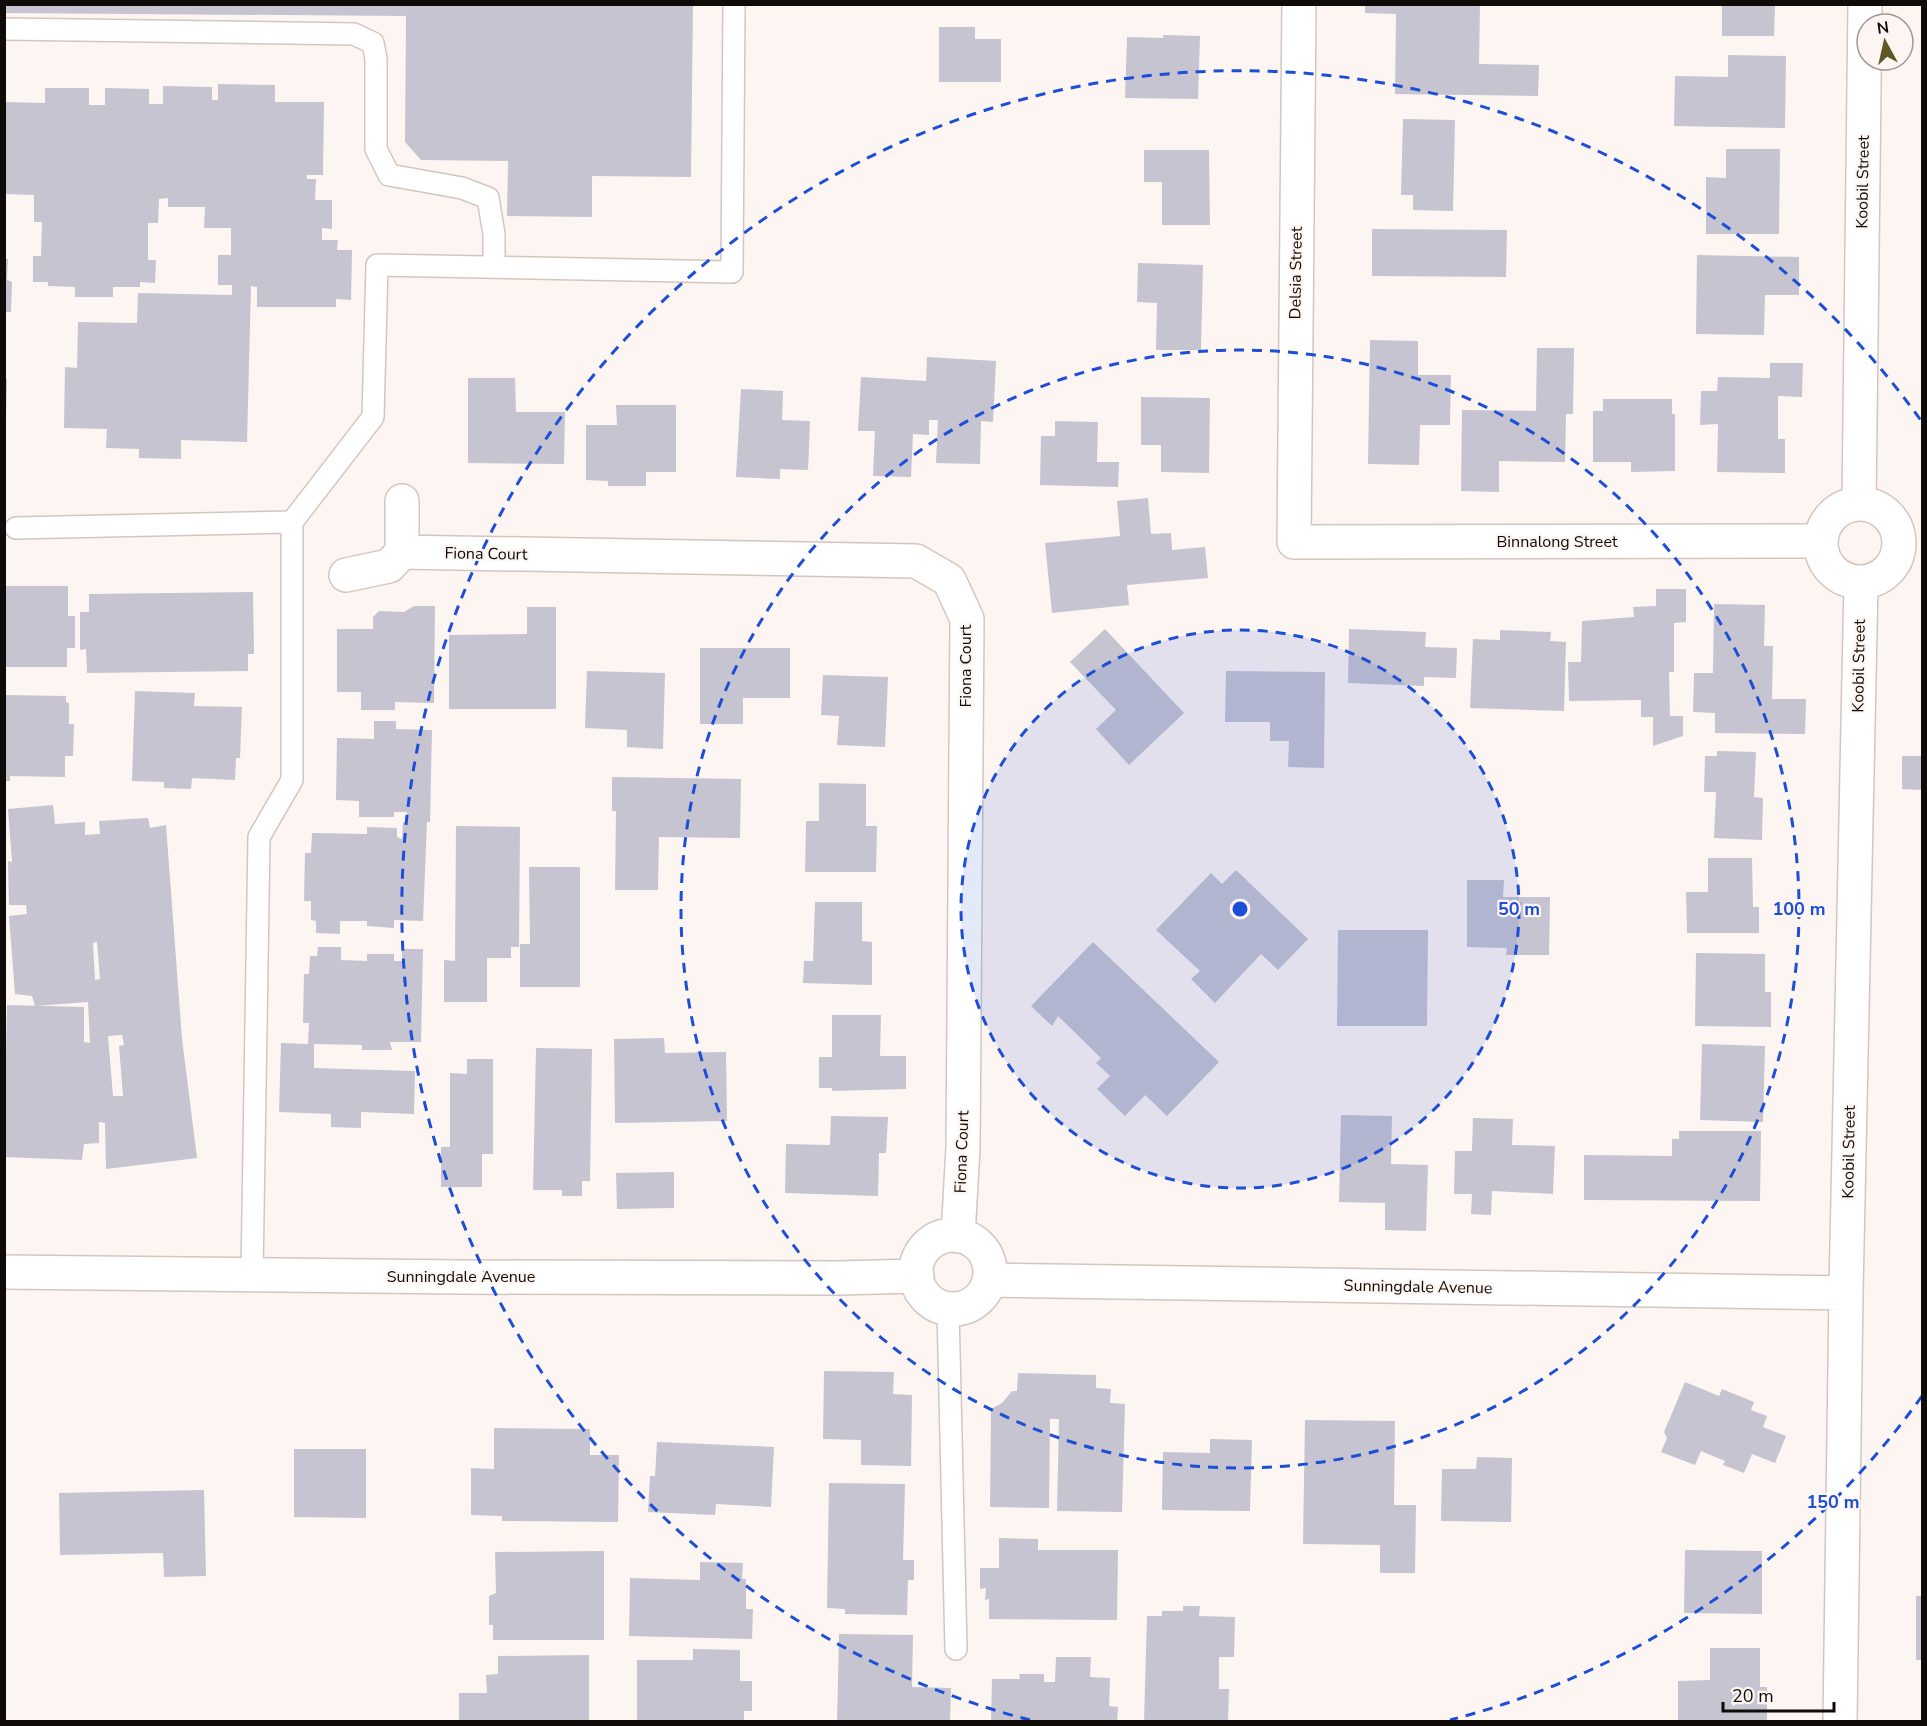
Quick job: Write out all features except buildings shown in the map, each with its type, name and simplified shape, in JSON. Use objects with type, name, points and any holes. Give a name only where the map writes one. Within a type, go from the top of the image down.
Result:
[{"type":"street","name":"Delsia Street","points":[[1294,542],[1299,4]]},
{"type":"street","name":"Koobil Street","points":[[1859,504],[1865,4]]},
{"type":"street","points":[[346,575],[389,566],[402,552],[402,501]]},
{"type":"street","points":[[1859,504],[1877,509],[1892,520],[1898,531],[1911,544],[1888,571],[1875,579],[1861,583],[1845,580],[1832,570],[1823,557],[1821,541],[1824,527],[1833,515],[1845,507],[1859,504]]},
{"type":"street","name":"Binnalong Street","points":[[1294,542],[1821,541]]},
{"type":"street","name":"Fiona Court","points":[[402,552],[916,561],[949,580],[967,620],[963,1148],[958,1236]]},
{"type":"street","name":"Koobil Street","points":[[1840,1722],[1846,1293],[1861,583]]},
{"type":"street","points":[[953,1235],[969,1238],[982,1249],[990,1264],[990,1280],[984,1293],[974,1302],[962,1308],[948,1309],[926,1298],[917,1276],[918,1261],[925,1247],[938,1238],[953,1235]]},
{"type":"street","name":"Sunningdale Avenue","points":[[4,1272],[838,1278],[917,1276]]},
{"type":"street","name":"Sunningdale Avenue","points":[[990,1280],[1846,1293]]},
{"type":"lane","points":[[252,1275],[259,837],[292,780],[292,522],[373,417],[377,265],[732,272],[734,4]]},
{"type":"lane","points":[[4,29],[354,34],[373,43],[376,58],[375,149],[389,175],[462,188],[488,198],[494,234],[494,267]]},
{"type":"lane","points":[[16,528],[292,522]]},
{"type":"lane","points":[[948,1309],[956,1649]]}]
